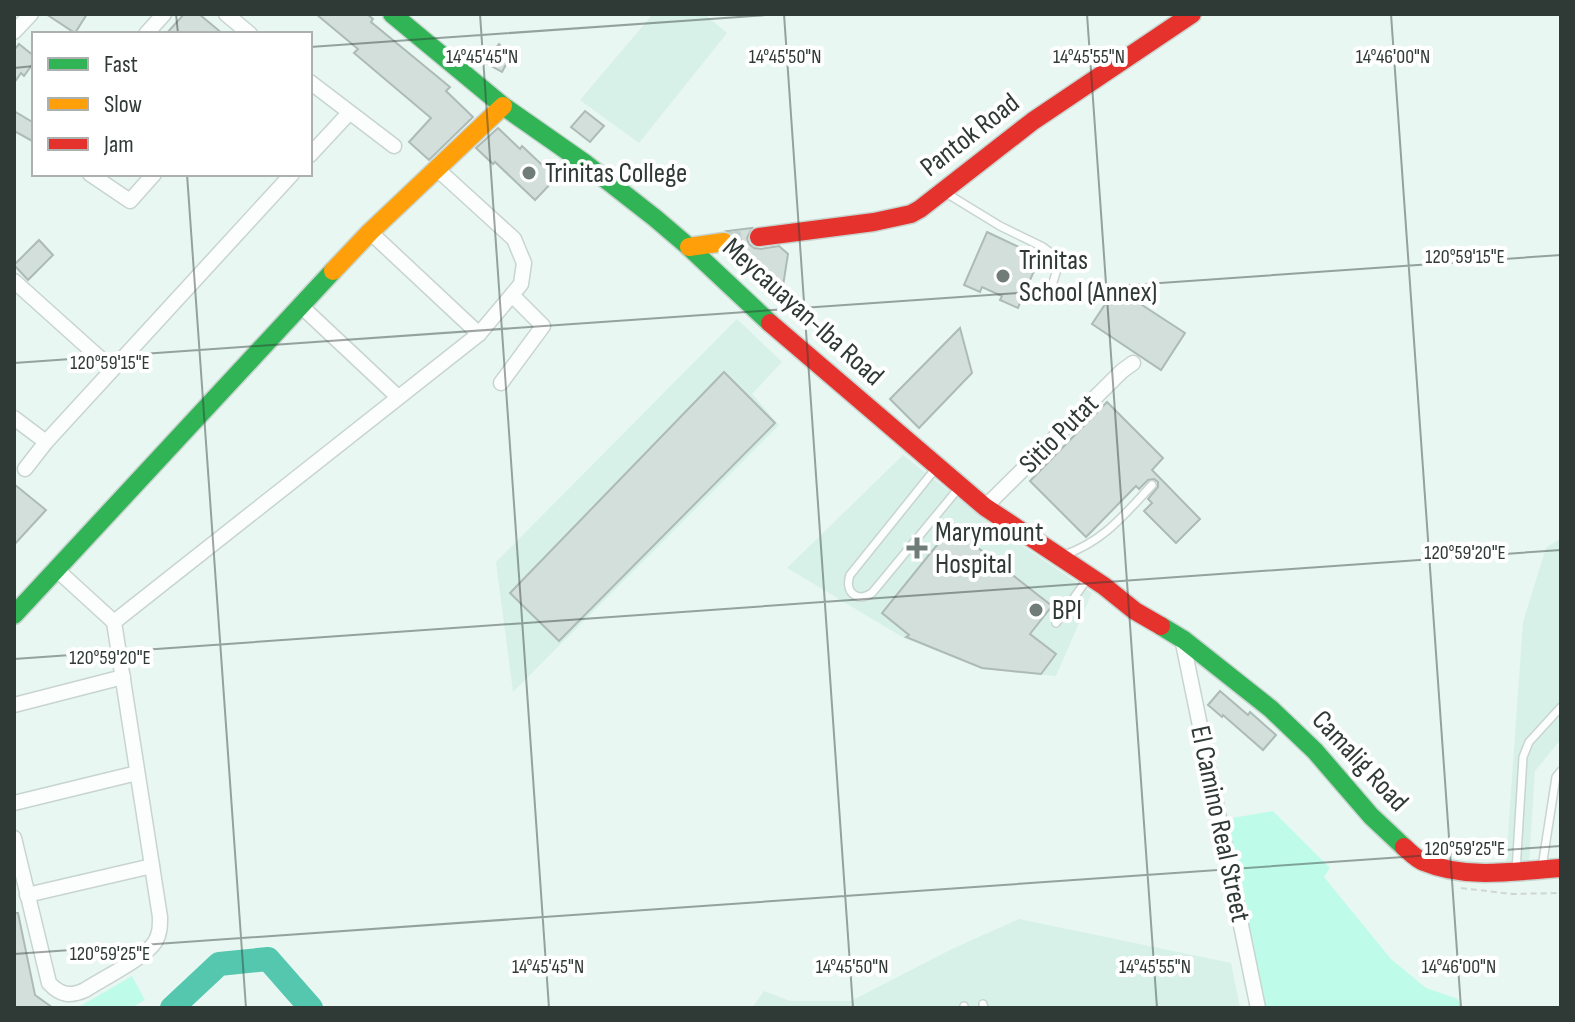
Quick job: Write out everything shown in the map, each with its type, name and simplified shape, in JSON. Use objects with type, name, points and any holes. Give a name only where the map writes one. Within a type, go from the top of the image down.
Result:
[{"type":"main road","name":"Meycauayan-Iba Road","points":[[392,14],[503,106],[586,164],[689,247],[784,336],[985,507],[1135,611],[1184,640]]},
{"type":"main road","name":"Pantok Road","points":[[759,237],[911,214],[1033,121],[1192,14]]},
{"type":"main road","points":[[14,615],[370,232],[503,106]]},
{"type":"main road","points":[[689,247],[724,242]]},
{"type":"main road","name":"Camalig Road","points":[[1184,640],[1271,709],[1315,751],[1371,816],[1421,861],[1453,871],[1516,872],[1561,868]]},
{"type":"street","points":[[14,32],[31,14]]},
{"type":"street","points":[[148,32],[164,14]]},
{"type":"street","points":[[226,14],[248,32]]},
{"type":"street","points":[[312,84],[394,146]]},
{"type":"street","points":[[312,153],[349,113]]},
{"type":"street","points":[[114,622],[479,334],[521,284],[524,263],[514,239],[436,168]]},
{"type":"street","points":[[93,176],[130,201],[152,176]]},
{"type":"street","points":[[25,469],[112,369],[290,176]]},
{"type":"street","points":[[370,232],[479,334]]},
{"type":"street","points":[[14,281],[112,369]]},
{"type":"street","points":[[501,383],[543,326],[512,295]]},
{"type":"street","points":[[301,306],[398,397]]},
{"type":"street","name":"Sitio Putat","points":[[985,507],[1133,363]]},
{"type":"street","points":[[14,418],[46,442]]},
{"type":"street","points":[[14,838],[49,983],[56,991],[65,995],[76,994],[147,951],[156,941],[160,917],[114,622],[56,569]]},
{"type":"street","name":"El Camino Real Street","points":[[1184,640],[1258,1008]]},
{"type":"street","points":[[14,705],[123,677]]},
{"type":"street","points":[[14,803],[137,773]]},
{"type":"street","points":[[27,895],[152,866]]},
{"type":"lane","points":[[943,191],[1000,226],[1043,247],[1060,260],[1049,295]]},
{"type":"lane","points":[[937,468],[850,575],[847,584],[851,593],[864,598],[872,593],[960,487]]},
{"type":"lane","points":[[1059,557],[1078,550],[1109,531],[1152,485]]},
{"type":"lane","points":[[1056,623],[1089,577]]},
{"type":"lane","points":[[1516,872],[1523,757],[1529,742],[1561,707]]},
{"type":"lane","points":[[1542,869],[1556,777],[1561,771]]},
{"type":"shaded area","points":[[653,14],[704,14],[727,33],[639,143],[580,100]]},
{"type":"shaded area","points":[[737,319],[782,362],[752,394],[779,425],[513,692],[496,562]]},
{"type":"shaded area","name":"Marymount Hospital","points":[[903,455],[996,528],[1092,593],[1056,676],[982,669],[904,638],[787,568]]},
{"type":"shaded area","points":[[1561,538],[1561,739],[1535,771],[1529,863],[1506,863],[1523,622],[1546,548]]},
{"type":"shaded area","points":[[1019,919],[1231,963],[1240,1008],[752,1008],[764,991],[790,1001],[851,1001],[952,949]]},
{"type":"green space","points":[[1273,811],[1330,868],[1324,877],[1391,959],[1426,988],[1458,999],[1461,1008],[1266,1008],[1226,819]]},
{"type":"green space","points":[[132,976],[145,1000],[131,1008],[77,1008]]},
{"type":"building","points":[[46,14],[87,14],[73,32]]},
{"type":"building","points":[[184,14],[199,14],[221,32],[168,32]]},
{"type":"building","points":[[316,14],[367,14],[373,19],[371,22],[450,87],[446,91],[473,117],[429,160],[409,142],[431,118],[354,53],[358,49]]},
{"type":"building","points":[[19,44],[32,54],[32,65],[14,83],[14,50]]},
{"type":"building","points":[[499,44],[510,57],[502,72],[484,62]]},
{"type":"building","points":[[14,111],[32,122],[32,141],[14,131]]},
{"type":"building","points":[[585,111],[604,126],[590,142],[571,127]]},
{"type":"building","name":"Trinitas College","points":[[498,128],[556,178],[535,200],[476,148]]},
{"type":"building","points":[[752,228],[747,238],[754,248],[779,246],[788,254],[783,286],[736,250],[731,252],[736,240],[727,231]]},
{"type":"building","points":[[987,232],[1040,257],[1018,308],[982,287],[980,292],[964,285]]},
{"type":"building","points":[[39,240],[53,255],[28,280],[14,265]]},
{"type":"building","points":[[1116,288],[1185,333],[1161,370],[1092,324]]},
{"type":"building","points":[[960,328],[972,373],[919,428],[890,399]]},
{"type":"building","points":[[724,372],[775,423],[559,641],[510,593]]},
{"type":"building","points":[[1107,402],[1163,458],[1152,470],[1200,519],[1176,543],[1144,511],[1152,503],[1148,499],[1158,487],[1154,479],[1148,480],[1139,489],[1136,486],[1086,537],[1030,481]]},
{"type":"building","points":[[14,484],[46,510],[14,545]]},
{"type":"building","points":[[954,524],[979,544],[977,547],[1052,606],[1030,634],[1056,654],[1041,674],[982,668],[906,637],[909,635],[882,613]]},
{"type":"building","points":[[1220,691],[1276,735],[1263,750],[1208,705]]},
{"type":"building","points":[[14,913],[18,913],[35,995],[53,1008],[14,1008]]},
{"type":"waterway","points":[[172,1008],[219,964],[268,959],[311,1008]]},
{"type":"tunnel","points":[[724,242],[759,237]]},
{"type":"traffic: fast","points":[[392,14],[503,106],[586,164],[655,218],[770,323]]},
{"type":"traffic: fast","points":[[14,615],[333,271]]},
{"type":"traffic: fast","points":[[1161,626],[1184,640],[1271,709],[1315,751],[1371,816],[1404,847]]},
{"type":"traffic: slow","points":[[333,271],[503,106]]},
{"type":"traffic: slow","points":[[689,247],[724,242]]},
{"type":"traffic: jam","points":[[759,237],[911,214],[1033,121],[1192,14]]},
{"type":"traffic: jam","points":[[770,323],[985,507],[1161,626]]},
{"type":"traffic: jam","points":[[1404,847],[1421,861],[1457,871],[1492,873],[1561,868]]},
{"type":"place","name":"Trinitas College","points":[[529,173]]},
{"type":"place","name":"Trinitas School (Annex)","points":[[1003,276]]},
{"type":"place","name":"Marymount Hospital","points":[[917,548]]},
{"type":"place","name":"BPI","points":[[1036,610]]}]
